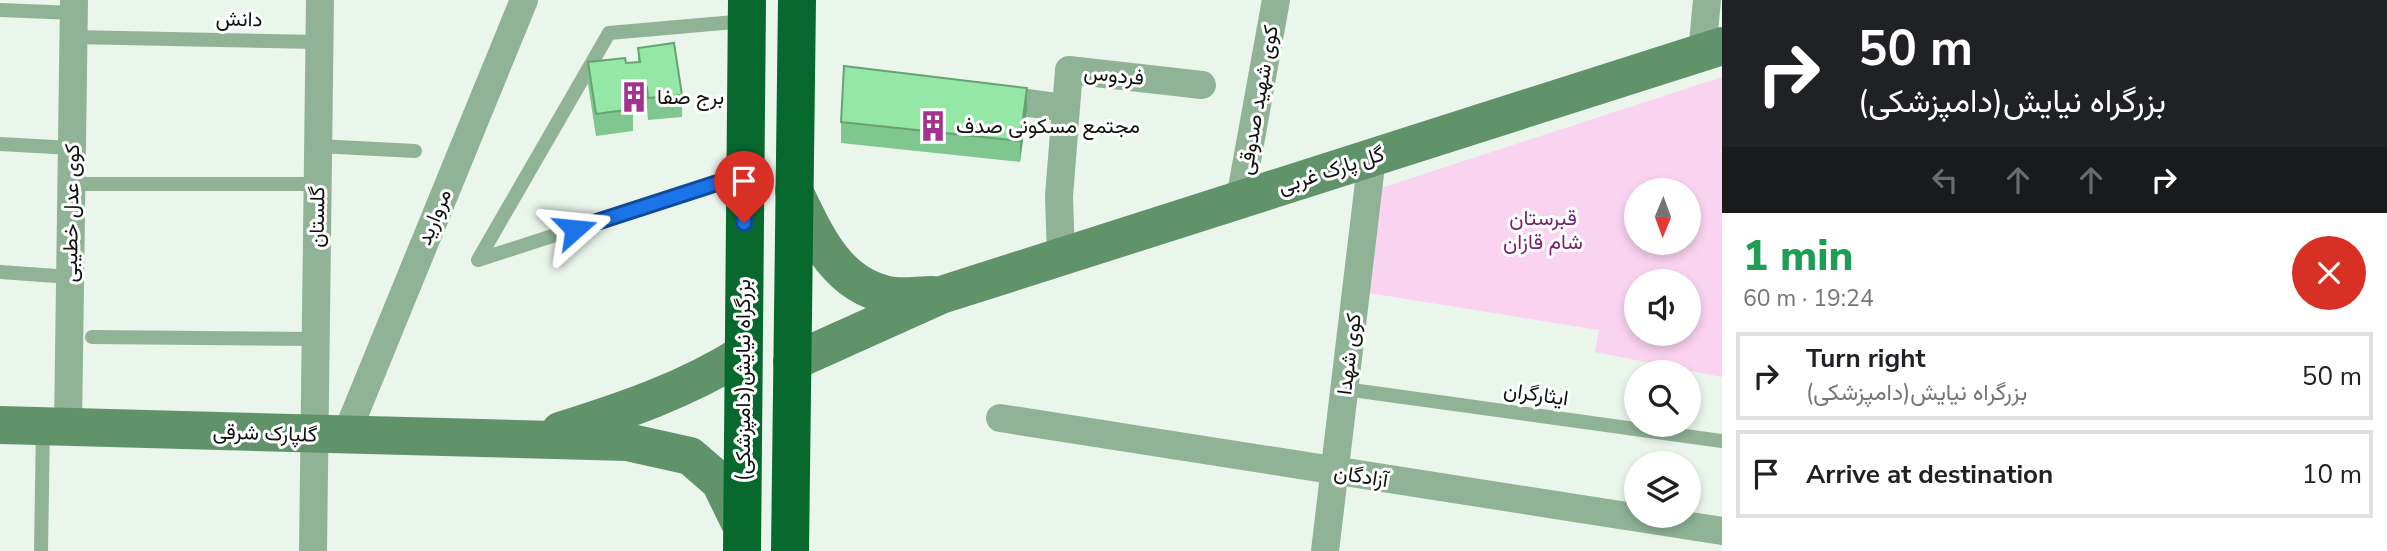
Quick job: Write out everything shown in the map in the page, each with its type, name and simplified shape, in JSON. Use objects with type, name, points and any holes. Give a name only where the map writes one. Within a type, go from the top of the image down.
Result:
[{"type":"highway","points":[[790,551],[797,0]]},
{"type":"highway","name":"بزرگراه نیایش(دامپزشکی)","points":[[742,539],[746,10]]},
{"type":"main road","name":"گل پارک غربی","points":[[941,295],[1712,49]]},
{"type":"main road","points":[[794,191],[821,248],[850,280],[888,295],[941,295]]},
{"type":"main road","points":[[792,344],[941,295]]},
{"type":"main road","name":"گلپارک شرقی","points":[[531,439],[633,408],[708,376],[743,354]]},
{"type":"main road","name":"گلپارک شرقی","points":[[0,425],[627,442],[690,456],[720,482],[742,539]]},
{"type":"street","name":"گلستان","points":[[313,551],[330,434],[315,339],[320,0]]},
{"type":"street","name":"مروارید","points":[[330,434],[524,0]]},
{"type":"street","name":"کوی شهید صدوقی","points":[[1240,200],[1276,0]]},
{"type":"street","points":[[1707,0],[1712,49]]},
{"type":"street","name":"کوی عدل خطیبی","points":[[56,426],[70,277],[74,17]]},
{"type":"street","name":"فردوس","points":[[1061,257],[1059,196],[1069,70],[1202,85]]},
{"type":"street","points":[[970,95],[1065,108]]},
{"type":"street","name":"کوی شهدا","points":[[1325,551],[1372,157]]},
{"type":"street","name":"آزادگان","points":[[1000,418],[1722,531]]},
{"type":"lane","name":"دانش","points":[[0,10],[320,42]]},
{"type":"lane","points":[[745,174],[478,260],[609,33],[746,10]]},
{"type":"lane","points":[[0,144],[72,148]]},
{"type":"lane","points":[[318,146],[415,150]]},
{"type":"lane","points":[[71,184],[317,184]]},
{"type":"lane","points":[[0,272],[70,277]]},
{"type":"lane","points":[[92,337],[315,339]]},
{"type":"lane","name":"ایثارگران","points":[[1345,389],[1722,441]]},
{"type":"lane","points":[[41,551],[56,426]]},
{"type":"green space","name":"قبرستان شام قازان","points":[[1722,77],[1722,377],[1701,373],[1701,360],[1636,360],[1595,352],[1599,330],[1369,293],[1381,188]]},
{"type":"building","points":[[674,43],[682,95],[648,98],[647,87],[630,89],[633,109],[596,114],[588,62],[625,58],[626,63],[640,62],[638,48]]},
{"type":"building","name":"مجتمع مسکونی صدف","points":[[844,66],[1027,88],[1020,141],[841,122]]},
{"type":"place","name":"برج صفا","points":[[634,97]]},
{"type":"place","name":"مجتمع مسکونی صدف","points":[[933,126]]},
{"type":"route","points":[[575,229],[745,174],[744,223]]}]
